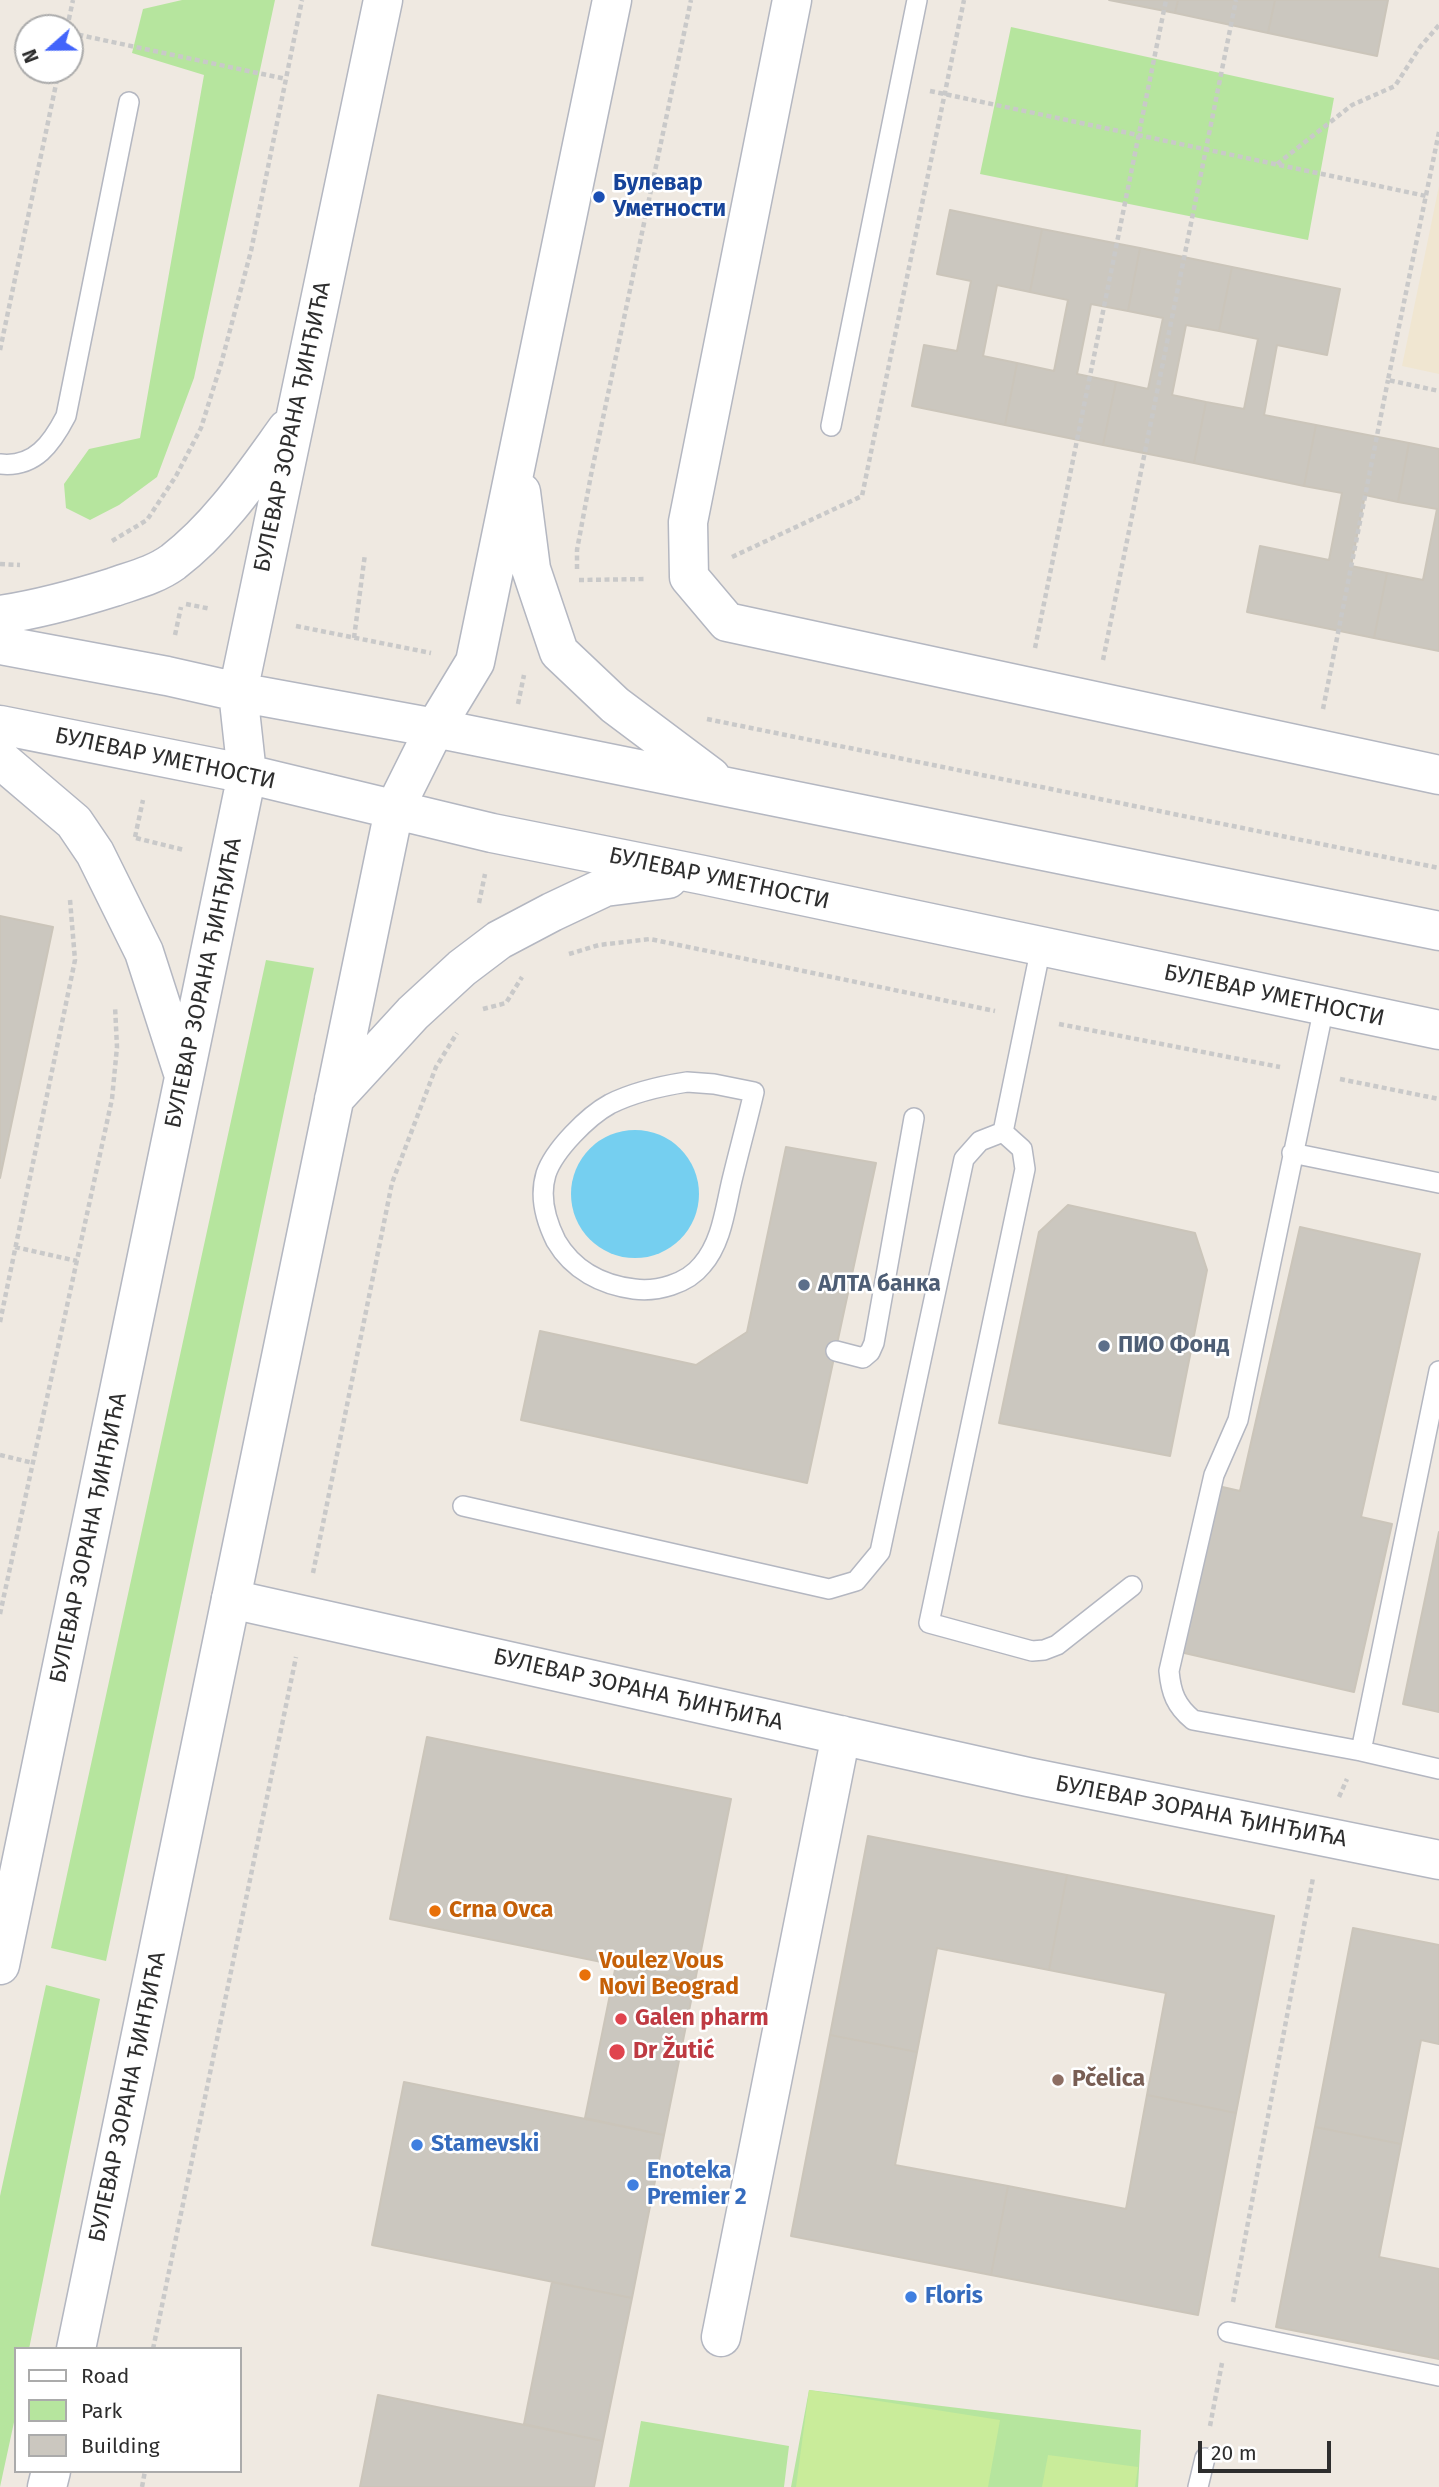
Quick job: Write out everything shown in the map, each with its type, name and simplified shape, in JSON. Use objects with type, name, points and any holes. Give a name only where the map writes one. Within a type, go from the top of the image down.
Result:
[{"type":"street","name":"БУЛЕВАР ЗОРАНА ЂИНЂИЋА","points":[[0,1965],[247,774],[237,692],[383,0]]},
{"type":"street","name":"БУЛЕВАР ЗОРАНА ЂИНЂИЋА","points":[[76,2347],[394,810],[435,728],[475,662],[611,0]]},
{"type":"street","points":[[792,0],[688,522],[689,577],[727,622],[800,640],[1439,775]]},
{"type":"street","points":[[0,615],[63,603],[150,575],[172,563],[217,521],[295,419]]},
{"type":"street","points":[[519,447],[521,505],[531,569],[559,652],[615,705],[679,755],[725,786]]},
{"type":"street","points":[[0,645],[435,728],[1439,931]]},
{"type":"street","name":"БУЛЕВАР УМЕТНОСТИ","points":[[0,724],[247,774],[492,833],[1439,1030]]},
{"type":"street","points":[[0,759],[74,822],[95,853],[144,953],[185,1078]]},
{"type":"street","points":[[334,1099],[413,1013],[462,968],[499,940],[606,887],[703,875]]},
{"type":"street","name":"БУЛЕВАР ЗОРАНА ЂИНЂИЋА","points":[[231,1599],[1041,1780],[1439,1860]]},
{"type":"street","points":[[721,2337],[841,1735]]},
{"type":"lane","points":[[831,426],[917,0]]},
{"type":"lane","points":[[0,464],[23,462],[40,454],[54,438],[66,416],[129,102]]},
{"type":"lane","points":[[1003,1132],[1041,947]]},
{"type":"lane","points":[[1324,1007],[1238,1420],[1214,1475],[1170,1671],[1171,1692],[1181,1710],[1193,1720],[1361,1751],[1439,1769]]},
{"type":"lane","points":[[687,1082],[754,1092],[719,1237],[701,1266],[674,1285],[647,1291],[614,1286],[585,1273],[564,1254],[548,1225],[543,1205],[546,1174],[567,1140],[587,1120],[611,1104],[656,1087],[687,1082]]},
{"type":"lane","points":[[836,1352],[863,1358],[874,1343],[914,1118]]},
{"type":"lane","points":[[463,1506],[829,1589],[856,1581],[880,1552],[964,1159],[980,1141],[1003,1132]]},
{"type":"lane","points":[[1003,1132],[1022,1149],[1025,1169],[929,1623],[1032,1651],[1044,1650],[1057,1645],[1132,1586]]},
{"type":"lane","points":[[1292,1153],[1439,1183]]},
{"type":"lane","points":[[1361,1751],[1439,1371]]},
{"type":"lane","points":[[1228,2332],[1439,2376]]},
{"type":"lane","points":[[1199,2487],[1205,2458]]},
{"type":"path","points":[[104,546],[147,520],[176,476],[201,428],[222,364],[251,251],[302,0]]},
{"type":"path","points":[[580,591],[577,580],[577,550],[591,475],[691,0]]},
{"type":"path","points":[[577,580],[689,577],[862,496],[964,0]]},
{"type":"path","points":[[1027,688],[1166,0]]},
{"type":"path","points":[[1094,702],[1236,0]]},
{"type":"path","points":[[1277,164],[1352,105],[1395,86],[1420,47],[1439,25]]},
{"type":"path","points":[[84,36],[286,79]]},
{"type":"path","points":[[0,350],[56,84]]},
{"type":"path","points":[[944,94],[1426,196]]},
{"type":"path","points":[[1315,748],[1439,132]]},
{"type":"path","points":[[1388,380],[1439,391]]},
{"type":"path","points":[[354,638],[365,554]]},
{"type":"path","points":[[0,564],[29,564]]},
{"type":"path","points":[[175,635],[181,604],[525,672]]},
{"type":"path","points":[[695,716],[1439,868]]},
{"type":"path","points":[[135,838],[184,850]]},
{"type":"path","points":[[0,1322],[75,960],[69,897]]},
{"type":"path","points":[[559,957],[599,945],[650,939],[1027,1018],[1439,1099]]},
{"type":"path","points":[[0,1614],[112,1099],[117,1047],[115,1000]]},
{"type":"path","points":[[15,1248],[77,1261]]},
{"type":"path","points":[[0,1455],[33,1463]]},
{"type":"path","points":[[1205,2458],[1320,1836]]},
{"type":"shaded area","points":[[1439,186],[1439,374],[1402,366]]},
{"type":"green space","points":[[182,0],[275,0],[194,378],[157,477],[119,505],[90,520],[66,508],[64,484],[89,449],[140,438],[204,75],[132,53],[143,9]]},
{"type":"green space","points":[[1011,27],[1334,98],[1308,240],[980,174]]},
{"type":"green space","points":[[266,960],[314,968],[106,1961],[51,1948]]},
{"type":"green space","points":[[46,1985],[100,1999],[29,2347],[14,2347],[14,2422],[0,2487],[0,2196]]},
{"type":"green space","points":[[809,2390],[1141,2430],[1138,2487],[791,2487]]},
{"type":"green space","points":[[809,2390],[1000,2420],[988,2487],[796,2487]]},
{"type":"green space","points":[[641,2421],[789,2446],[784,2487],[629,2487]]},
{"type":"green space","points":[[1048,2455],[1138,2467],[1135,2487],[1042,2487]]},
{"type":"water","points":[[635,1130],[659,1135],[680,1149],[694,1170],[699,1194],[694,1218],[680,1239],[659,1253],[635,1258],[611,1253],[590,1239],[576,1218],[571,1194],[576,1170],[590,1149],[611,1135]]},
{"type":"building","points":[[1109,0],[1178,0],[1175,13]]},
{"type":"building","points":[[1178,0],[1275,0],[1268,33],[1175,13]]},
{"type":"building","points":[[1275,0],[1388,0],[1377,56],[1268,33]]},
{"type":"building","points":[[950,210],[1042,229],[1030,292],[997,285],[983,356],[1017,363],[1005,425],[912,406],[924,345],[957,351],[971,281],[937,274]]},
{"type":"building","points":[[1042,229],[1140,248],[1128,311],[1091,304],[1077,374],[1116,382],[1103,445],[1005,425],[1017,363],[1054,371],[1068,300],[1030,292]]},
{"type":"building","points":[[1140,248],[1232,267],[1219,331],[1186,325],[1172,395],[1206,402],[1194,463],[1103,445],[1116,382],[1148,389],[1163,318],[1128,311]]},
{"type":"building","points":[[1232,267],[1340,289],[1327,355],[1277,345],[1264,415],[1316,425],[1304,486],[1194,463],[1206,402],[1244,409],[1258,339],[1219,331]]},
{"type":"building","points":[[1316,425],[1409,443],[1398,502],[1365,495],[1351,566],[1387,573],[1374,638],[1247,612],[1260,546],[1329,560],[1342,493],[1304,486]]},
{"type":"building","points":[[1409,443],[1439,449],[1439,651],[1374,638],[1387,573],[1423,580],[1437,509],[1398,502]]},
{"type":"building","points":[[0,916],[53,927],[0,1178]]},
{"type":"building","name":"АЛТА банка","points":[[786,1147],[876,1163],[807,1483],[521,1420],[540,1331],[696,1365],[747,1332]]},
{"type":"building","name":"ПИО Фонд","points":[[1068,1205],[1195,1233],[1207,1270],[1170,1456],[999,1423],[1039,1232]]},
{"type":"building","points":[[1300,1227],[1420,1254],[1361,1517],[1392,1524],[1354,1692],[1180,1652],[1218,1486],[1240,1491]]},
{"type":"building","points":[[1439,1532],[1439,1712],[1403,1704]]},
{"type":"building","points":[[427,1737],[731,1799],[695,1981],[390,1919]]},
{"type":"building","points":[[868,1836],[1067,1875],[1049,1970],[937,1948],[917,2052],[830,2035]]},
{"type":"building","points":[[1067,1875],[1274,1916],[1236,2113],[1147,2095],[1166,1993],[1049,1970]]},
{"type":"building","points":[[1353,1928],[1439,1945],[1439,2044],[1421,2040],[1401,2144],[1315,2127]]},
{"type":"building","points":[[616,1965],[695,1981],[664,2135],[585,2118]]},
{"type":"building","points":[[830,2035],[917,2052],[895,2165],[1008,2186],[991,2275],[791,2236]]},
{"type":"building","points":[[404,2082],[664,2135],[632,2298],[372,2245]]},
{"type":"building","points":[[1147,2095],[1236,2113],[1198,2315],[991,2275],[1008,2186],[1126,2209]]},
{"type":"building","points":[[1315,2127],[1401,2144],[1379,2257],[1439,2269],[1439,2359],[1276,2327]]},
{"type":"building","points":[[552,2282],[632,2298],[603,2441],[524,2424]]},
{"type":"building","points":[[378,2395],[603,2441],[594,2487],[360,2487]]},
{"type":"place","name":"Булевар Уметности","points":[[599,197]]},
{"type":"place","name":"АЛТА банка","points":[[804,1285]]},
{"type":"place","name":"ПИО Фонд","points":[[1104,1346]]},
{"type":"place","name":"Crna Ovca","points":[[435,1911]]},
{"type":"place","name":"Voulez Vous Novi Beograd","points":[[585,1975]]},
{"type":"place","name":"Galen pharm","points":[[621,2019]]},
{"type":"place","name":"Dr Žutić","points":[[617,2052]]},
{"type":"place","name":"Pčelica","points":[[1058,2080]]},
{"type":"place","name":"Stamevski","points":[[417,2145]]},
{"type":"place","name":"Enoteka Premier 2","points":[[633,2185]]},
{"type":"place","name":"Floris","points":[[911,2297]]}]
